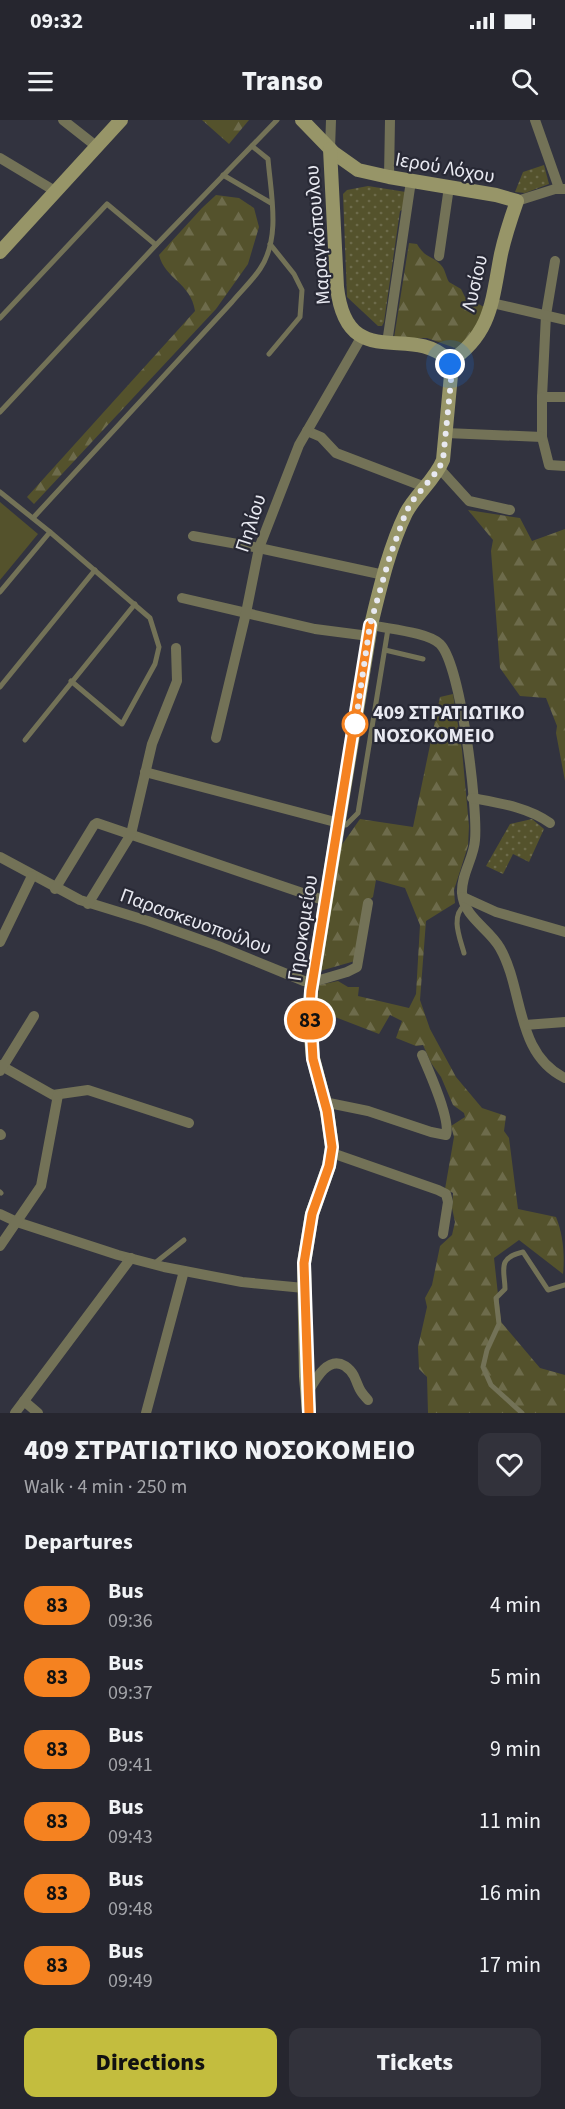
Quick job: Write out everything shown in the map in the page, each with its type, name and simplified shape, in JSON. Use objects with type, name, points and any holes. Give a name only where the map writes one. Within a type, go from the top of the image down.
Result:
[{"type":"main road","points":[[0,252],[121,120]]},
{"type":"main road","name":"Μαραγκόπουλου","points":[[302,120],[330,149],[339,298],[342,312],[349,324],[362,336]]},
{"type":"main road","name":"Ιερού Λόχου","points":[[330,149],[354,167],[389,177],[496,195],[517,201]]},
{"type":"main road","name":"Λυσίου","points":[[449,362],[477,336],[486,321],[492,303],[504,242],[517,201]]},
{"type":"main road","points":[[362,336],[387,343],[431,349],[443,355],[449,362],[451,375],[445,451],[439,468],[406,512],[384,575],[370,630]]},
{"type":"main road","name":"Γηροκομείου","points":[[309,1413],[304,1263],[312,1214],[332,1153],[332,1132],[313,1059],[310,1007],[312,982],[370,630]]},
{"type":"street","points":[[63,120],[96,146]]},
{"type":"street","points":[[330,149],[331,120]]},
{"type":"street","points":[[389,177],[390,120]]},
{"type":"street","points":[[535,120],[562,189]]},
{"type":"street","points":[[0,158],[55,191]]},
{"type":"street","points":[[387,343],[411,181]]},
{"type":"street","points":[[439,256],[449,187]]},
{"type":"street","name":"Ιερού Λόχου","points":[[517,201],[562,189]]},
{"type":"street","points":[[555,261],[546,315],[542,437],[549,465],[565,466]]},
{"type":"street","points":[[492,303],[565,320]]},
{"type":"street","name":"Πηλίου","points":[[216,738],[259,548],[299,445],[362,336]]},
{"type":"street","points":[[542,397],[565,397]]},
{"type":"street","points":[[307,431],[321,437],[336,453],[425,487]]},
{"type":"street","points":[[446,433],[542,437]]},
{"type":"street","points":[[439,468],[469,501],[510,510]]},
{"type":"street","points":[[193,537],[259,548],[384,575]]},
{"type":"street","points":[[182,598],[315,630],[388,629],[431,638],[445,650],[462,709],[472,798],[475,842],[464,879],[464,901],[470,915],[494,938],[505,957],[513,977],[525,1025],[540,1060],[550,1070],[565,1078]]},
{"type":"street","points":[[88,904],[131,834],[155,735],[177,681],[176,648]]},
{"type":"street","points":[[145,771],[339,823]]},
{"type":"street","points":[[472,798],[517,808],[550,823]]},
{"type":"street","points":[[55,888],[97,823],[326,901]]},
{"type":"street","name":"Παρασκευοπούλου","points":[[0,857],[88,904],[147,921],[219,946],[304,981],[312,982]]},
{"type":"street","points":[[0,942],[4,923],[32,876]]},
{"type":"street","points":[[464,901],[565,932]]},
{"type":"street","points":[[312,982],[357,967],[368,903]]},
{"type":"street","points":[[34,1016],[1,1067],[50,1093],[58,1095],[88,1089],[189,1123]]},
{"type":"street","points":[[525,1025],[565,1022]]},
{"type":"street","points":[[324,1102],[368,1111],[446,1135],[447,1124],[422,1055]]},
{"type":"street","points":[[0,1246],[41,1186],[58,1095]]},
{"type":"street","points":[[332,1153],[446,1194],[448,1202],[443,1234]]},
{"type":"street","points":[[0,1214],[17,1222],[153,1264],[242,1282],[304,1288]]},
{"type":"street","points":[[15,1413],[131,1258]]},
{"type":"street","points":[[146,1413],[184,1271]]},
{"type":"street","points":[[307,1394],[322,1371],[329,1365],[339,1363],[347,1367],[354,1375],[357,1388],[368,1400]]},
{"type":"street","points":[[24,1401],[38,1413]]},
{"type":"lane","points":[[0,412],[276,120]]},
{"type":"lane","points":[[33,518],[259,270],[270,244],[271,203],[268,159],[252,146]]},
{"type":"lane","points":[[223,175],[271,203]]},
{"type":"lane","points":[[0,318],[107,204],[156,245]]},
{"type":"lane","points":[[269,354],[300,317],[302,290],[294,274],[270,244]]},
{"type":"lane","points":[[0,492],[50,531],[150,618],[159,647],[155,664],[122,724],[71,681]]},
{"type":"lane","points":[[0,592],[50,531]]},
{"type":"lane","points":[[0,687],[95,570]]},
{"type":"lane","points":[[25,740],[135,604]]},
{"type":"lane","points":[[339,823],[346,825],[358,813],[388,629]]},
{"type":"lane","points":[[385,650],[423,659]]},
{"type":"lane","points":[[464,901],[457,916],[464,953]]},
{"type":"lane","points":[[153,1264],[184,1240]]},
{"type":"lane","points":[[522,1413],[491,1385],[483,1367],[487,1350],[499,1324],[496,1298],[505,1289],[503,1267],[509,1259],[523,1252],[548,1290],[565,1285]]},
{"type":"green space","points":[[202,120],[249,120],[229,144]]},
{"type":"green space","points":[[544,165],[549,184],[525,193],[515,192],[523,172]]},
{"type":"green space","points":[[368,186],[406,192],[404,209],[400,211],[382,326],[378,326],[347,297],[343,194],[347,190]]},
{"type":"green space","points":[[216,195],[239,198],[254,208],[259,227],[248,264],[216,309],[34,504],[27,497],[195,311],[189,294],[167,270],[159,255]]},
{"type":"green space","points":[[409,243],[417,244],[423,252],[437,261],[449,282],[461,289],[465,297],[486,308],[478,326],[458,349],[427,338],[394,338]]},
{"type":"green space","points":[[0,502],[38,534],[0,580]]},
{"type":"green space","points":[[468,510],[520,518],[532,541],[565,529],[565,781],[556,733],[557,726],[546,698],[520,696],[500,668],[491,551],[493,540]]},
{"type":"green space","points":[[453,694],[462,750],[469,826],[468,846],[454,890],[455,903],[426,921],[420,1000],[430,1029],[456,1077],[482,1108],[506,1116],[504,1131],[509,1138],[518,1209],[556,1217],[563,1245],[563,1274],[519,1240],[494,1258],[501,1322],[540,1368],[565,1375],[565,1413],[428,1413],[427,1377],[419,1369],[418,1347],[427,1307],[425,1298],[432,1285],[440,1246],[452,1235],[455,1222],[452,1208],[453,1193],[445,1189],[454,1137],[451,1126],[465,1117],[464,1113],[453,1105],[423,1045],[416,1046],[396,1038],[402,1021],[390,1015],[379,1034],[317,1010],[319,985],[338,981],[348,987],[359,987],[358,996],[409,1008],[416,994],[420,925],[405,888],[376,880],[373,897],[364,904],[355,961],[320,971],[341,846],[360,819],[413,827],[440,697]]},
{"type":"green space","points":[[532,819],[544,829],[529,862],[513,854],[503,874],[486,866],[510,824]]},
{"type":"bus line","name":"83","points":[[309,1413],[304,1263],[312,1214],[332,1153],[332,1132],[313,1059],[311,991],[370,625]]},
{"type":"place","name":"409 ΣΤΡΑΤΙΩΤΙΚΟ ΝΟΣΟΚΟΜΕΙΟ","points":[[355,724]]},
{"type":"route","points":[[355,724],[355,726],[370,625],[390,556],[406,512],[443,460],[451,381],[450,364]]}]
